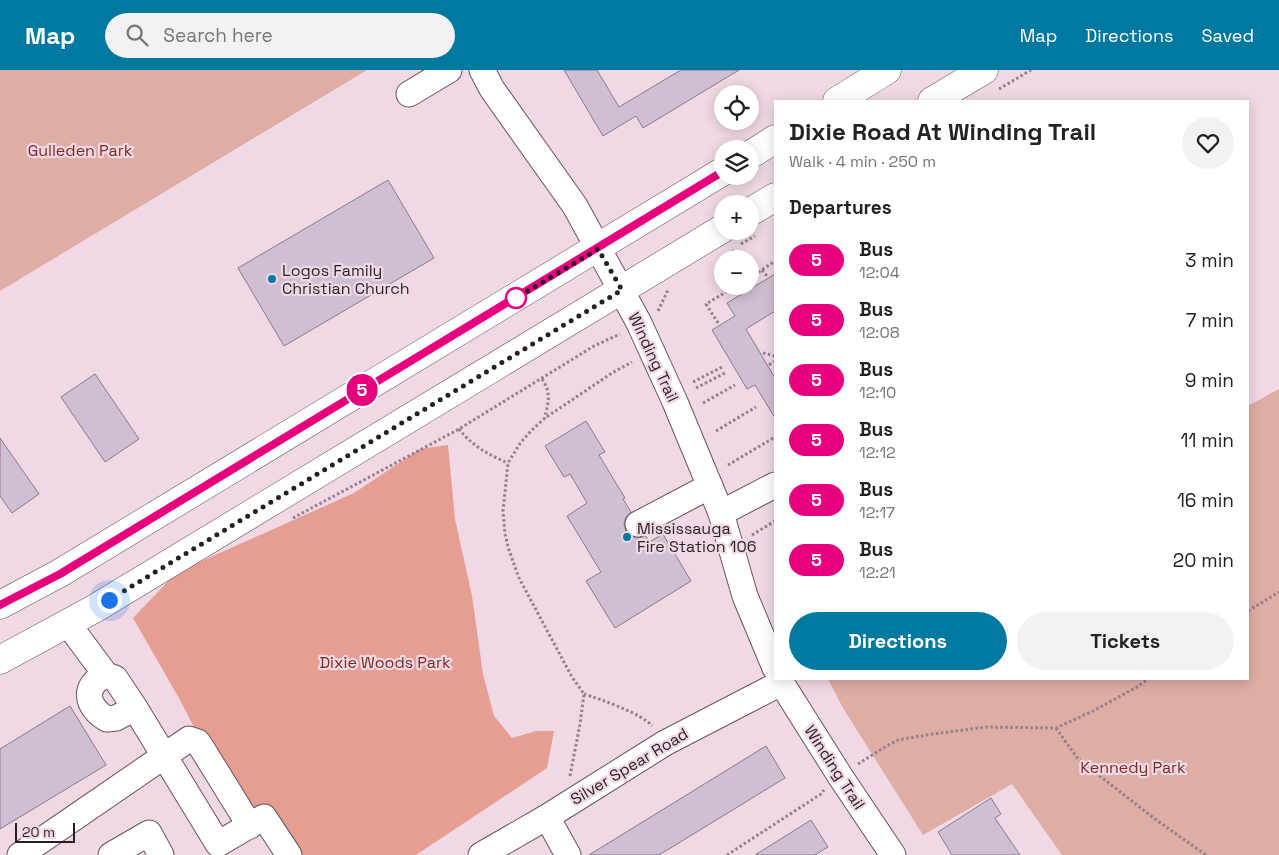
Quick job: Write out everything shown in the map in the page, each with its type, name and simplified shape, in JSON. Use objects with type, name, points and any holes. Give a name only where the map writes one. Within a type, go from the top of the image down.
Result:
[{"type":"main road","points":[[839,100],[888,70]]},
{"type":"main road","points":[[935,100],[989,81]]},
{"type":"main road","points":[[759,149],[774,140]]},
{"type":"main road","points":[[0,605],[60,574],[714,177]]},
{"type":"main road","points":[[759,207],[774,198]]},
{"type":"main road","points":[[0,660],[68,624],[406,422],[622,290],[725,240]]},
{"type":"street","points":[[409,94],[449,70]]},
{"type":"street","name":"Winding Trail","points":[[482,70],[492,89],[575,206],[622,290],[675,402],[721,513],[745,596],[774,666]]},
{"type":"street","points":[[721,513],[774,485]]},
{"type":"street","points":[[638,524],[710,486]]},
{"type":"street","points":[[68,624],[106,675],[115,678],[218,844],[264,817],[289,855]]},
{"type":"street","points":[[106,675],[95,682],[91,690],[90,702],[97,714],[107,720],[116,718],[134,708]]},
{"type":"street","name":"Silver Spear Road","points":[[481,855],[665,742],[774,678]]},
{"type":"street","name":"Winding Trail","points":[[781,680],[893,855]]},
{"type":"street","points":[[20,855],[188,739],[198,742],[250,826]]},
{"type":"street","points":[[547,816],[568,855]]},
{"type":"street","points":[[111,855],[149,833],[161,855]]},
{"type":"path","points":[[989,81],[1031,70]]},
{"type":"path","points":[[759,272],[774,262]]},
{"type":"path","points":[[762,270],[766,276]]},
{"type":"path","points":[[718,323],[706,304],[721,295]]},
{"type":"path","points":[[763,354],[774,356]]},
{"type":"path","points":[[633,362],[612,373],[545,418],[521,442],[513,458],[508,463],[503,511],[505,534],[519,578],[572,677],[584,694],[625,709],[648,720],[665,742]]},
{"type":"path","points":[[769,364],[774,362]]},
{"type":"path","points":[[694,382],[724,366]]},
{"type":"path","points":[[696,388],[727,372]]},
{"type":"path","points":[[542,378],[548,387],[550,395],[545,418]]},
{"type":"path","points":[[703,403],[735,386]]},
{"type":"path","points":[[716,431],[756,408]]},
{"type":"path","points":[[458,429],[464,436],[484,450],[508,463]]},
{"type":"path","points":[[728,465],[774,438]]},
{"type":"path","points":[[752,535],[774,522]]},
{"type":"path","points":[[1249,610],[1279,592]]},
{"type":"path","points":[[852,768],[885,746],[898,740],[986,727],[1056,728],[1093,711],[1147,680]]},
{"type":"path","points":[[579,796],[570,776],[584,694]]},
{"type":"path","points":[[1056,728],[1078,759],[1206,855]]},
{"type":"path","points":[[727,855],[821,794],[826,786]]},
{"type":"green space","name":"Gulleden Park","points":[[0,70],[367,70],[0,291]]},
{"type":"green space","name":"Kennedy Park","points":[[1279,389],[1279,855],[1062,855],[1012,784],[923,835],[843,708],[829,680],[1249,680],[1249,405]]},
{"type":"green space","name":"Dixie Woods Park","points":[[448,445],[455,519],[472,596],[483,674],[494,716],[512,738],[536,731],[554,731],[547,768],[416,855],[292,855],[233,803],[180,700],[133,618],[177,572],[354,493],[420,449]]},
{"type":"building","points":[[564,70],[597,70],[619,107],[681,70],[739,70],[643,128],[636,116],[603,136]]},
{"type":"building","points":[[388,180],[434,258],[284,346],[238,268]]},
{"type":"building","points":[[774,275],[774,312],[746,329],[774,376],[774,416],[755,385],[747,389],[712,330],[735,316],[727,303],[740,295],[759,295],[759,284]]},
{"type":"building","points":[[95,374],[139,439],[105,462],[61,397]]},
{"type":"building","points":[[586,421],[605,452],[599,455],[625,498],[623,499],[631,512],[626,517],[624,523],[626,531],[631,536],[637,538],[646,536],[649,542],[663,534],[691,581],[615,628],[586,581],[601,572],[567,516],[587,503],[570,474],[564,477],[545,446]]},
{"type":"building","points":[[0,438],[39,494],[12,513],[0,496]]},
{"type":"building","points":[[70,706],[106,765],[0,829],[0,749]]},
{"type":"building","points":[[766,746],[785,778],[659,855],[589,855]]},
{"type":"building","points":[[991,798],[1001,814],[995,818],[1020,855],[952,855],[938,832]]},
{"type":"building","points":[[811,820],[828,847],[815,855],[755,855]]},
{"type":"bus line","name":"5","points":[[0,605],[60,574],[197,489],[611,241],[714,177]]},
{"type":"place","name":"Logos Family Christian Church","points":[[272,279]]},
{"type":"place","name":"Mississauga Fire Station 106","points":[[627,537]]},
{"type":"route","points":[[109,600],[622,290],[598,249],[516,298]]}]
